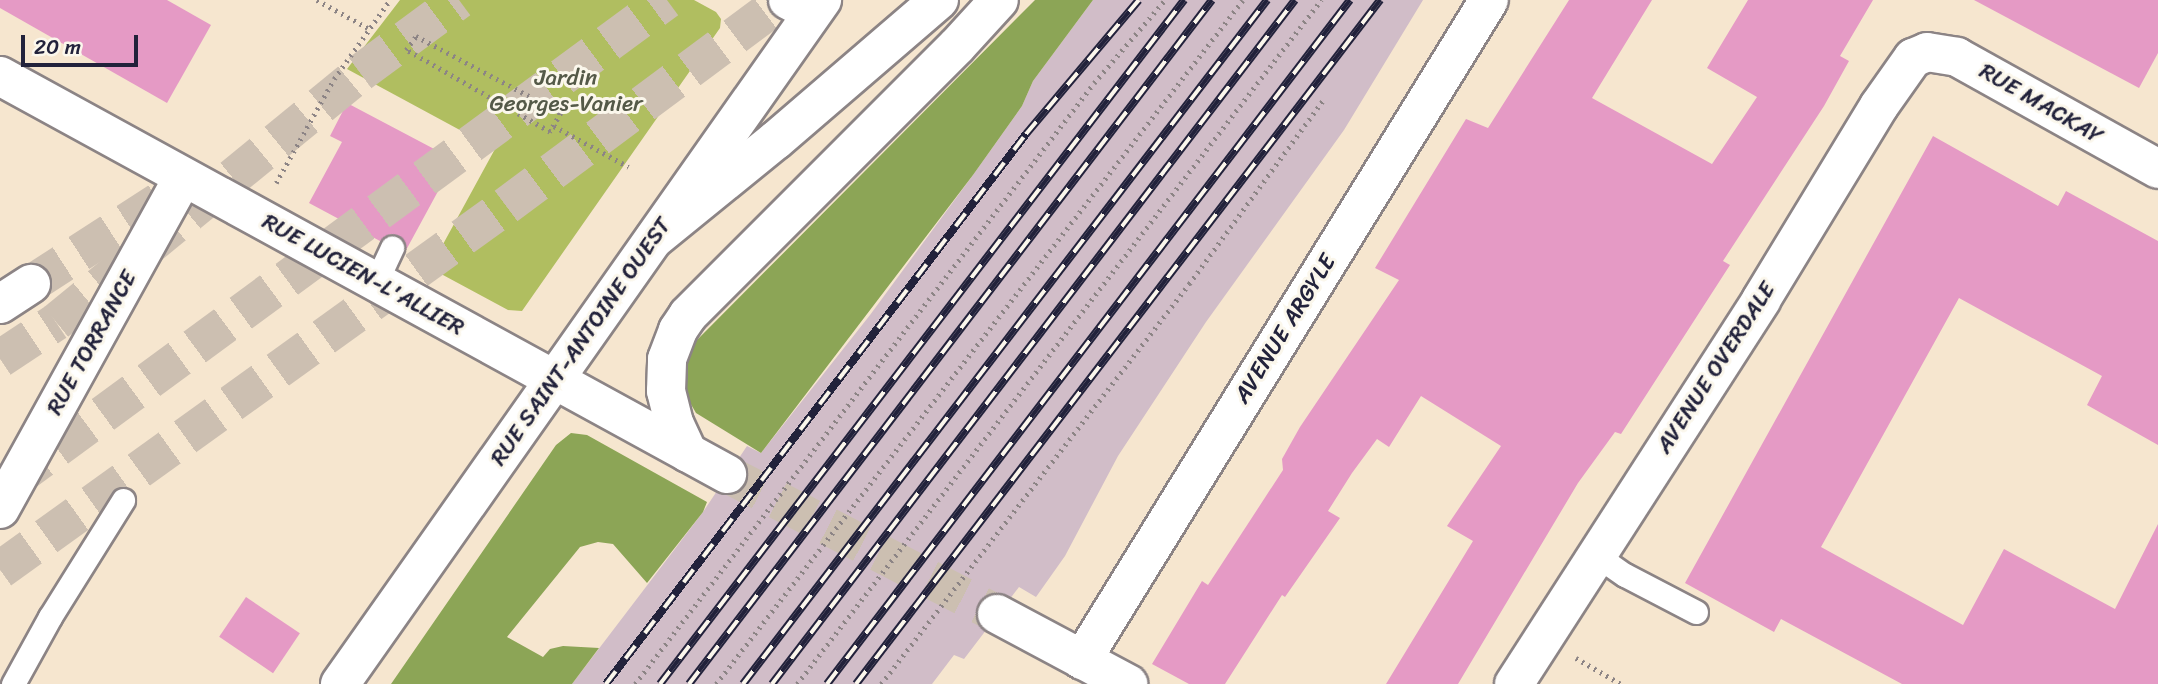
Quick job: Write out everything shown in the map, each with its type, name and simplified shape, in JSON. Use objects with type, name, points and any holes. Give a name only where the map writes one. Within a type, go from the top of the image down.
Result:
[{"type":"main road","points":[[654,239],[776,140],[939,0]]},
{"type":"main road","points":[[688,453],[674,423],[666,391],[667,359],[678,330],[688,315],[957,46],[999,0]]},
{"type":"main road","name":"AVENUE ARGYLE","points":[[1082,660],[1489,0]]},
{"type":"main road","name":"RUE SAINT-ANTOINE OUEST","points":[[340,684],[654,239],[807,4]]},
{"type":"main road","name":"RUE MACKAY","points":[[1920,54],[1934,52],[1957,57],[2158,169]]},
{"type":"main road","name":"AVENUE OVERDALE","points":[[1514,684],[1761,300],[1886,94],[1908,64],[1920,54]]},
{"type":"main road","name":"RUE LUCIEN-L'ALLIER","points":[[0,76],[727,474]]},
{"type":"main road","name":"RUE TORRANCE","points":[[0,509],[183,177]]},
{"type":"main road","points":[[998,614],[1128,684]]},
{"type":"lane","points":[[376,282],[392,248]]},
{"type":"lane","points":[[13,684],[50,617],[123,500]]},
{"type":"lane","points":[[1596,555],[1625,575],[1696,611]]},
{"type":"path","points":[[317,0],[368,28]]},
{"type":"path","points":[[274,188],[334,79],[390,0]]},
{"type":"path","points":[[635,684],[1094,83],[1165,0]]},
{"type":"path","points":[[716,684],[1243,0]]},
{"type":"path","points":[[797,684],[1321,0]]},
{"type":"path","points":[[416,36],[561,113],[554,126],[550,132],[406,50],[416,36]]},
{"type":"path","points":[[881,684],[1189,284],[1323,100]]},
{"type":"path","points":[[554,126],[629,167]]},
{"type":"path","points":[[1574,656],[1621,684]]},
{"type":"shaded area","points":[[1093,0],[1423,0],[1344,130],[1206,322],[1118,456],[1065,556],[1036,597],[1019,587],[964,659],[954,655],[932,684],[572,684],[703,512],[747,446],[761,453],[870,315],[1022,106],[1033,81]]},
{"type":"green space","name":"Jardin Georges-Vanier","points":[[400,0],[694,0],[716,12],[721,19],[720,28],[522,311],[508,310],[430,268],[495,149],[347,69]]},
{"type":"green space","points":[[1035,0],[1093,0],[1033,81],[1022,106],[973,175],[761,453],[696,413],[685,394],[684,364],[696,341]]},
{"type":"green space","points":[[571,433],[587,435],[707,502],[703,512],[647,583],[613,544],[598,542],[580,547],[507,637],[543,657],[550,649],[563,646],[599,648],[572,684],[391,684],[556,445]]},
{"type":"building","points":[[0,0],[167,0],[211,25],[167,103],[0,8]]},
{"type":"building","points":[[1569,0],[1652,0],[1592,98],[1712,164],[1757,97],[1707,68],[1748,0],[1873,0],[1840,56],[1849,61],[1824,106],[1723,261],[1730,265],[1621,434],[1615,432],[1578,483],[1458,684],[1386,684],[1473,541],[1447,526],[1501,446],[1421,396],[1389,447],[1377,439],[1352,473],[1328,511],[1340,518],[1285,597],[1282,595],[1225,684],[1189,684],[1152,664],[1202,581],[1208,585],[1283,470],[1282,459],[1300,427],[1399,280],[1375,268],[1466,119],[1488,128]]},
{"type":"building","points":[[1974,0],[2158,0],[2158,53],[2139,88]]},
{"type":"building","points":[[347,103],[455,160],[405,252],[404,241],[399,236],[390,234],[380,241],[309,203],[342,142],[330,136]]},
{"type":"building","points":[[1933,136],[2058,206],[2066,191],[2158,241],[2158,445],[2087,405],[2102,376],[1959,298],[1821,547],[1963,625],[2004,549],[2115,609],[2158,524],[2158,684],[1902,684],[1781,619],[1774,632],[1685,583]]},
{"type":"building","points":[[246,597],[300,633],[273,673],[219,637]]},
{"type":"tunnel","points":[[0,359],[56,322],[360,73],[459,0]]},
{"type":"tunnel","points":[[11,482],[667,0]]},
{"type":"tunnel","points":[[0,570],[506,206],[783,0]]},
{"type":"tunnel","points":[[31,284],[184,185]]},
{"type":"tunnel","points":[[727,474],[997,614]]},
{"type":"railway","points":[[606,684],[1026,134],[1139,0]]},
{"type":"railway","points":[[660,684],[1184,0]]},
{"type":"railway","points":[[689,684],[1212,0]]},
{"type":"railway","points":[[743,684],[1267,0]]},
{"type":"railway","points":[[772,684],[1295,0]]},
{"type":"railway","points":[[827,684],[1350,0]]},
{"type":"railway","points":[[856,684],[1380,0]]}]
